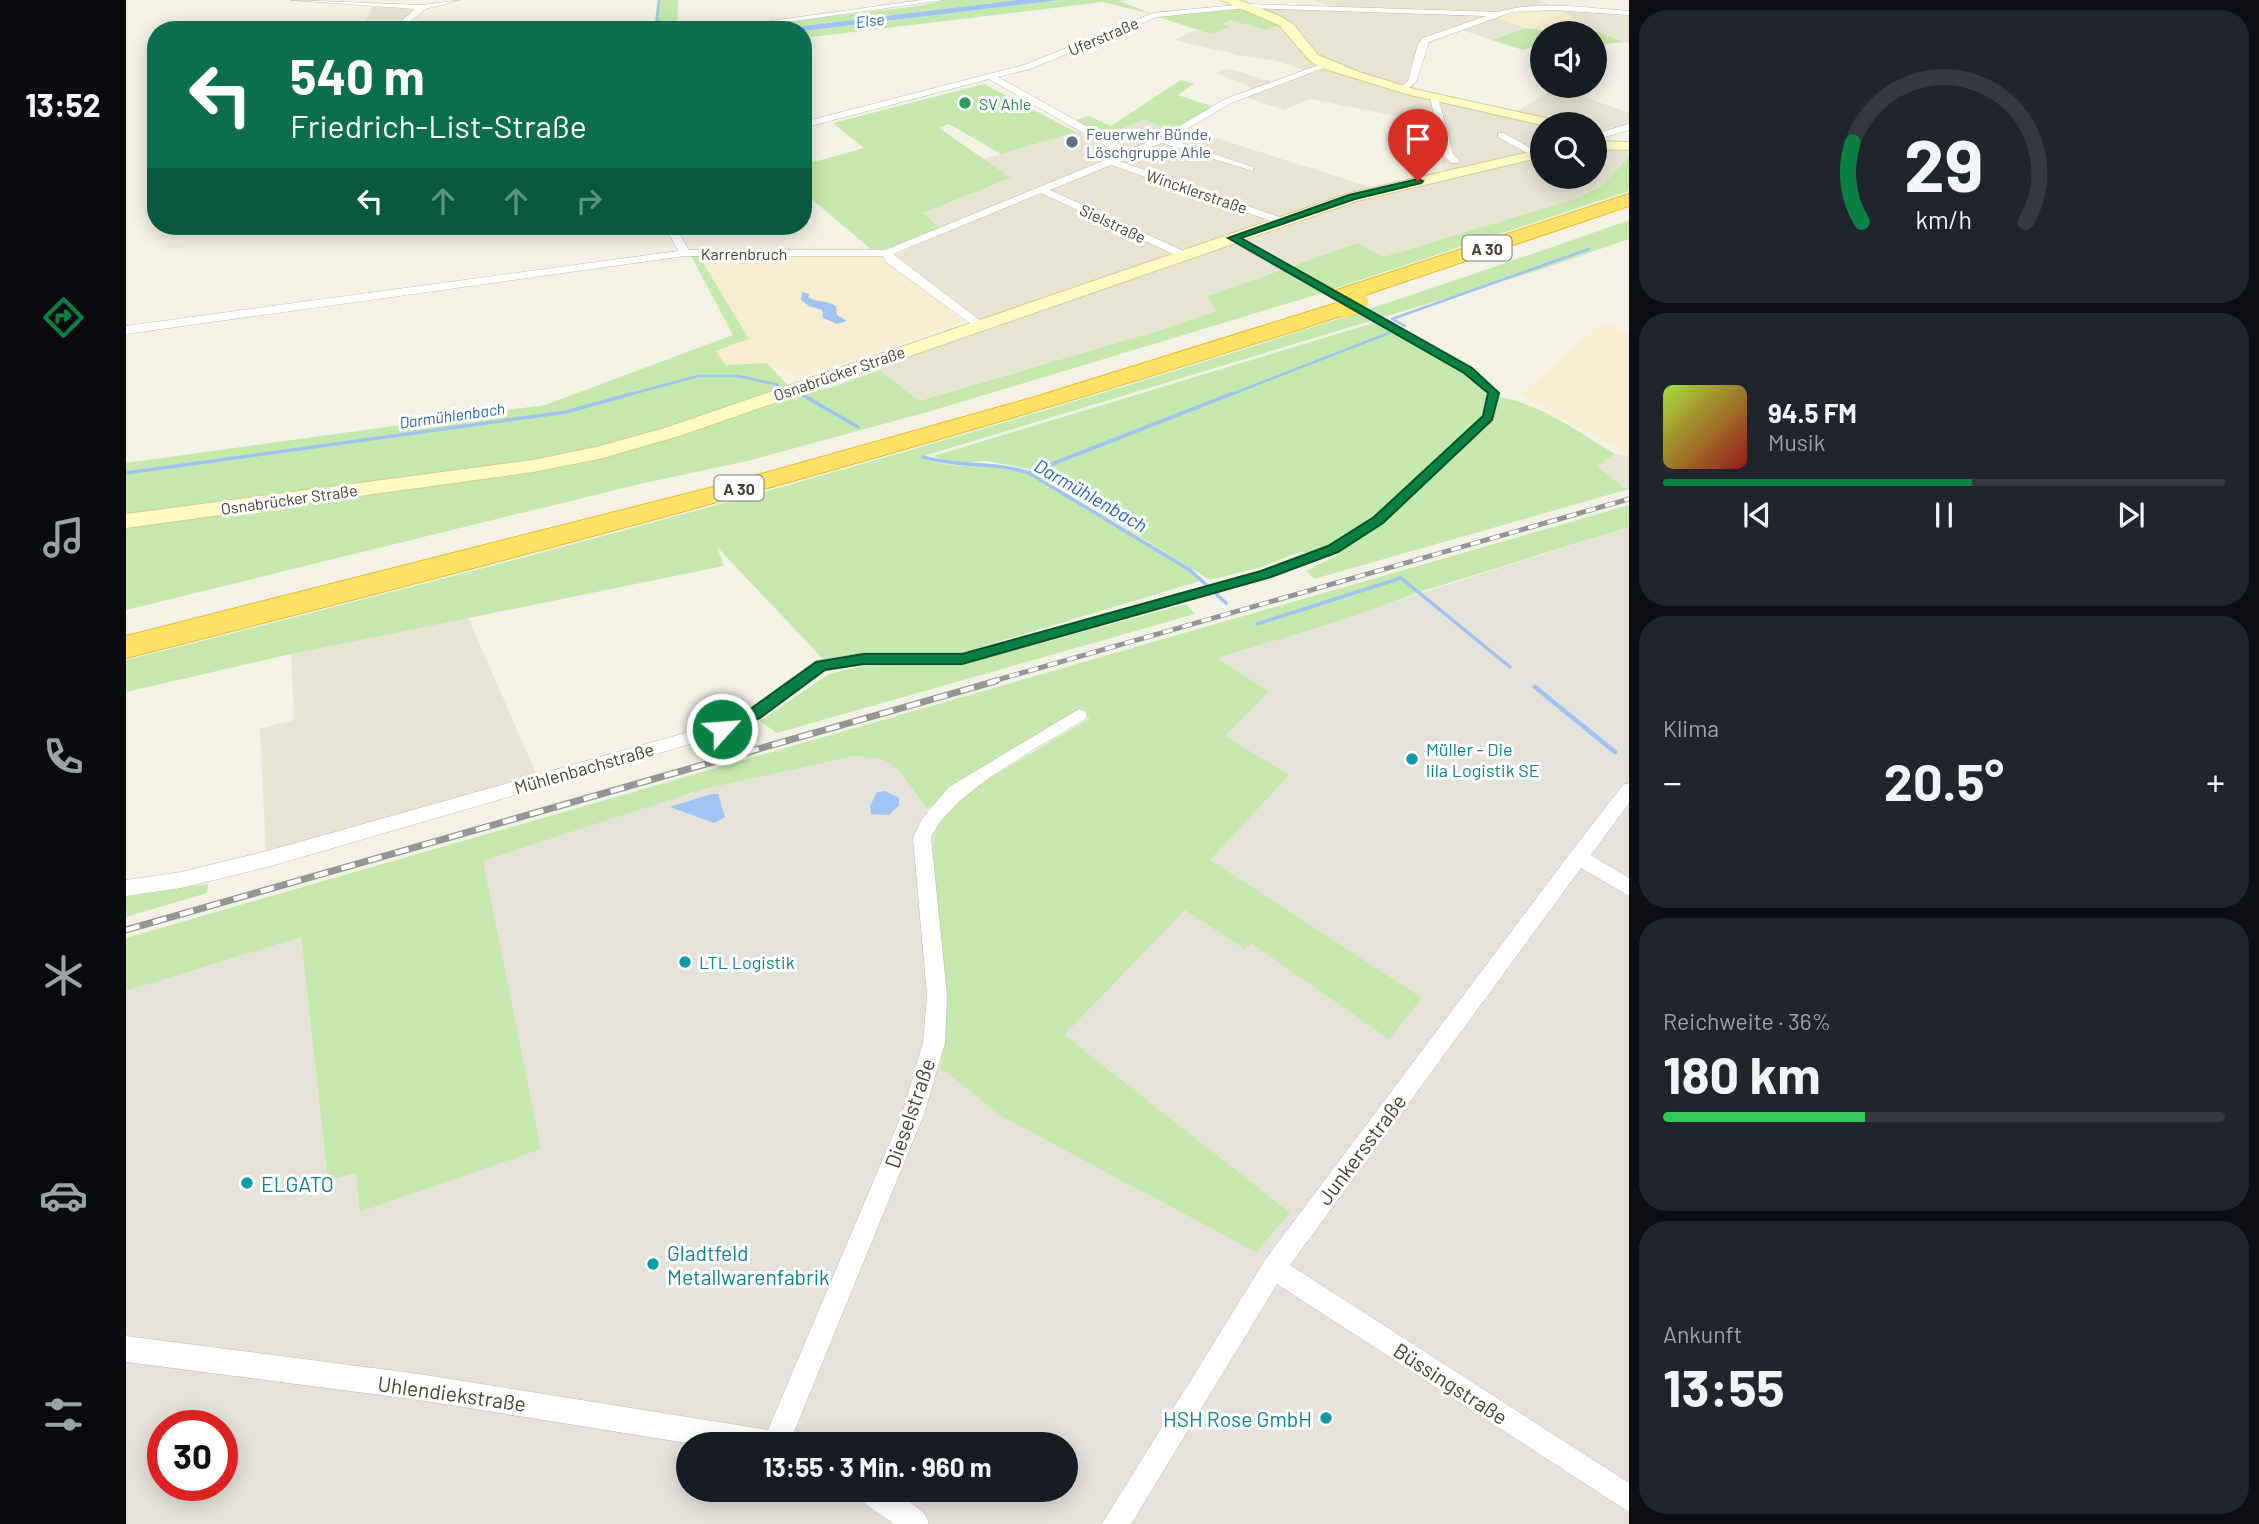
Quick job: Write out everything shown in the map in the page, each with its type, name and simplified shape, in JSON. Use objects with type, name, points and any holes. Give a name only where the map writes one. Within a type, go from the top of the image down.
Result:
[{"type":"highway","name":"A 30","points":[[126,647],[773,479],[1165,364],[1629,200]]},
{"type":"highway","name":"A 30","points":[[126,632],[731,477],[1345,301],[1629,210]]},
{"type":"highway","points":[[126,623],[226,608]]},
{"type":"main road","points":[[1227,0],[1287,26],[1308,54],[1327,65],[1403,89],[1530,119]]},
{"type":"main road","points":[[1607,143],[1629,146]]},
{"type":"main road","name":"Osnabrücker Straße","points":[[126,521],[533,466],[598,453],[661,435],[1352,197],[1530,156]]},
{"type":"street","points":[[295,0],[422,7],[456,0]]},
{"type":"street","points":[[779,21],[940,0]]},
{"type":"street","name":"Uferstraße","points":[[812,123],[1043,61],[1151,16],[1246,6],[1496,14]]},
{"type":"street","points":[[406,21],[422,7]]},
{"type":"street","points":[[1403,89],[1412,82],[1422,44],[1426,40],[1496,14],[1552,8],[1629,13]]},
{"type":"street","name":"Karrenbruch","points":[[126,330],[685,253],[887,253],[1130,155],[1162,140],[1228,101],[1327,65]]},
{"type":"street","points":[[991,77],[1130,155]]},
{"type":"street","points":[[1434,97],[1448,155],[1455,160]]},
{"type":"street","points":[[1607,135],[1629,127]]},
{"type":"street","name":"Osnabrücker Straße","points":[[1501,135],[1530,150]]},
{"type":"street","points":[[1162,140],[1250,169]]},
{"type":"street","name":"Wincklerstraße","points":[[1113,162],[1281,221]]},
{"type":"street","name":"Sielstraße","points":[[1042,190],[1184,255]]},
{"type":"street","points":[[675,235],[685,253]]},
{"type":"street","name":"Mühlenbachstraße","points":[[126,888],[181,880],[271,858],[722,729],[754,714],[821,665],[863,659],[962,659],[1214,589],[1333,549],[1378,520],[1488,418],[1494,393],[1468,370],[1233,238]]},
{"type":"street","points":[[887,253],[890,260],[978,325]]},
{"type":"street","name":"Dieselstraße","points":[[780,1432],[913,1114],[934,1043],[937,995],[922,838],[928,824],[955,792],[1079,715]]},
{"type":"street","name":"Junkersstraße","points":[[1116,1524],[1273,1268],[1629,790]]},
{"type":"street","points":[[1577,857],[1629,888]]},
{"type":"street","name":"Büssingstraße","points":[[1273,1268],[1629,1499]]},
{"type":"street","name":"Uhlendiekstraße","points":[[126,1349],[419,1387],[705,1432]]},
{"type":"street","points":[[889,1502],[915,1524]]},
{"type":"shaded area","points":[[1311,0],[1537,0],[1551,5],[1553,7],[1488,11],[1489,15],[1525,28],[1492,40],[1462,30],[1429,43],[1411,93],[1530,121],[1530,189],[1596,189],[1575,199],[1383,257],[1358,243],[1207,296],[1217,311],[918,401],[876,366],[981,328],[895,260],[895,255],[944,233],[923,213],[1010,179],[983,159],[1082,130],[1098,138],[1145,119],[1178,135],[1188,129],[1370,187],[1444,171],[1440,151],[1400,149],[1389,136],[1398,130],[1407,118],[1310,99],[1284,110],[1245,97],[1260,91],[1216,73],[1229,68],[1272,82],[1304,70],[1274,60],[1248,57],[1173,40],[1197,30],[1211,33],[1220,24],[1230,20],[1265,30],[1246,8],[1332,7]]},
{"type":"shaded area","points":[[373,6],[420,8],[403,21],[366,21]]},
{"type":"shaded area","points":[[1542,9],[1563,10],[1576,21],[1530,21],[1530,27],[1495,17]]},
{"type":"shaded area","points":[[1563,10],[1629,15],[1629,44],[1607,35],[1607,21],[1576,21]]},
{"type":"shaded area","points":[[1539,98],[1588,98],[1629,113],[1629,123],[1607,129],[1607,112],[1530,112],[1530,117],[1513,113]]},
{"type":"shaded area","points":[[1607,147],[1629,149],[1629,157],[1607,180]]},
{"type":"shaded area","points":[[698,249],[871,249],[961,318],[962,322],[797,378],[767,363],[726,366],[715,351],[749,338],[699,256]]},
{"type":"shaded area","points":[[1603,322],[1629,335],[1629,455],[1520,395]]},
{"type":"shaded area","points":[[1615,454],[1629,456],[1629,487],[1624,488],[1597,466]]},
{"type":"shaded area","points":[[1629,527],[1629,1524],[126,1524],[126,991],[301,937],[328,1181],[356,1173],[361,1211],[541,1149],[482,861],[700,790],[855,756],[884,760],[900,771],[937,826],[963,794],[1186,668]]},
{"type":"shaded area","points":[[468,617],[537,776],[266,853],[260,728],[294,720],[291,654]]},
{"type":"green space","points":[[658,0],[678,0],[677,21],[654,21]]},
{"type":"green space","points":[[947,0],[1018,0],[812,25],[812,21],[792,21]]},
{"type":"green space","points":[[1060,0],[1127,0],[1119,1],[1155,15],[1103,2],[812,37],[812,30]]},
{"type":"green space","points":[[1246,8],[1282,24],[1265,30],[1230,20],[1222,24],[1229,27],[1211,34],[1155,16]]},
{"type":"green space","points":[[1530,29],[1530,47],[1523,50],[1492,40]]},
{"type":"green space","points":[[1607,35],[1623,42],[1607,44]]},
{"type":"green space","points":[[1181,80],[1194,84],[1178,95],[1214,107],[1172,133],[1145,119],[1102,137],[1073,121],[1089,116],[1111,126]]},
{"type":"green space","points":[[984,84],[1076,132],[1001,154],[949,124],[939,128],[1011,178],[923,213],[940,228],[891,249],[871,249],[812,200],[812,162],[864,148],[833,123]]},
{"type":"green space","points":[[1629,157],[1629,191],[1306,298],[931,411],[747,461],[640,484],[126,610],[126,463],[545,405],[733,335],[690,254],[699,256],[749,339],[715,351],[726,365],[767,363],[796,394],[829,388],[880,370],[919,401],[1164,329],[1216,311],[1207,296],[1358,243],[1383,257],[1575,199],[1596,189],[1607,189],[1607,180]]},
{"type":"green space","points":[[1629,220],[1629,239],[1539,270],[920,457],[946,464],[1014,469],[1028,473],[1188,570],[1200,581],[961,653],[861,654],[823,659],[717,547],[724,566],[291,654],[126,692],[126,660],[695,511],[1071,403],[1444,284]]},
{"type":"green space","points":[[1377,322],[1451,362],[1487,395],[1538,409],[1615,454],[1597,466],[1624,488],[1629,489],[1314,579],[1306,571],[1341,553],[1300,552],[1261,567],[1210,580],[1030,469],[987,461],[949,463],[934,456]]},
{"type":"green space","points":[[1629,505],[1629,527],[1217,658],[1269,692],[1225,736],[1289,775],[1210,860],[1422,998],[1389,1039],[1251,943],[1245,949],[1185,910],[1064,1035],[1290,1213],[1256,1252],[1003,1117],[941,1068],[947,1010],[931,856],[937,826],[963,794],[1090,718],[1076,713],[953,789],[927,810],[900,771],[884,760],[855,756],[700,790],[483,861],[541,1149],[360,1212],[356,1173],[328,1181],[301,937],[126,991],[126,938]]},
{"type":"green space","points":[[1186,604],[1195,614],[777,733],[760,721],[829,674],[863,666],[964,664]]},
{"type":"green space","points":[[208,884],[207,893],[126,917],[126,895]]},
{"type":"water","name":"Else","points":[[1018,0],[1060,0],[812,30],[812,25]]},
{"type":"water","points":[[802,292],[810,294],[808,297],[811,299],[836,306],[837,315],[847,321],[837,324],[823,318],[822,310],[801,300]]},
{"type":"water","points":[[885,791],[899,798],[899,805],[889,815],[871,814],[870,806],[877,792]]},
{"type":"water","points":[[718,794],[725,817],[714,823],[670,807]]},
{"type":"waterway","points":[[657,21],[659,0]]},
{"type":"waterway","points":[[1405,326],[1392,319],[1589,249]]},
{"type":"waterway","points":[[1227,396],[1389,333]]},
{"type":"waterway","name":"Darmühlenbach","points":[[624,396],[698,376],[739,376],[778,385]]},
{"type":"waterway","name":"Darmühlenbach","points":[[799,393],[804,396]]},
{"type":"waterway","name":"Darmühlenbach","points":[[126,473],[566,412],[631,394]]},
{"type":"waterway","name":"Darmühlenbach","points":[[801,394],[858,427]]},
{"type":"waterway","points":[[1029,473],[1231,394]]},
{"type":"waterway","name":"Darmühlenbach","points":[[923,457],[1029,473]]},
{"type":"waterway","name":"Darmühlenbach","points":[[1029,473],[1190,570],[1226,603]]},
{"type":"waterway","name":"Darmühlenbach","points":[[1257,624],[1401,578],[1510,667]]},
{"type":"waterway","name":"Darmühlenbach","points":[[1535,687],[1615,752]]},
{"type":"railway","points":[[990,682],[1629,499]]},
{"type":"railway","points":[[126,930],[996,681]]},
{"type":"place","name":"SV Ahle","points":[[965,103]]},
{"type":"place","name":"Feuerwehr Bünde, Löschgruppe Ahle","points":[[1072,142]]},
{"type":"place","name":"Müller - Die lila Logistik SE","points":[[1412,759]]},
{"type":"place","name":"LTL Logistik","points":[[685,962]]},
{"type":"place","name":"ELGATO","points":[[247,1183]]},
{"type":"place","name":"Gladtfeld Metallwarenfabrik","points":[[653,1264]]},
{"type":"place","name":"HSH Rose GmbH","points":[[1326,1418]]},
{"type":"route","points":[[722,729],[754,714],[821,665],[863,659],[962,659],[1266,574],[1333,549],[1378,520],[1488,418],[1494,393],[1468,370],[1233,238],[1352,197],[1418,181]]}]
